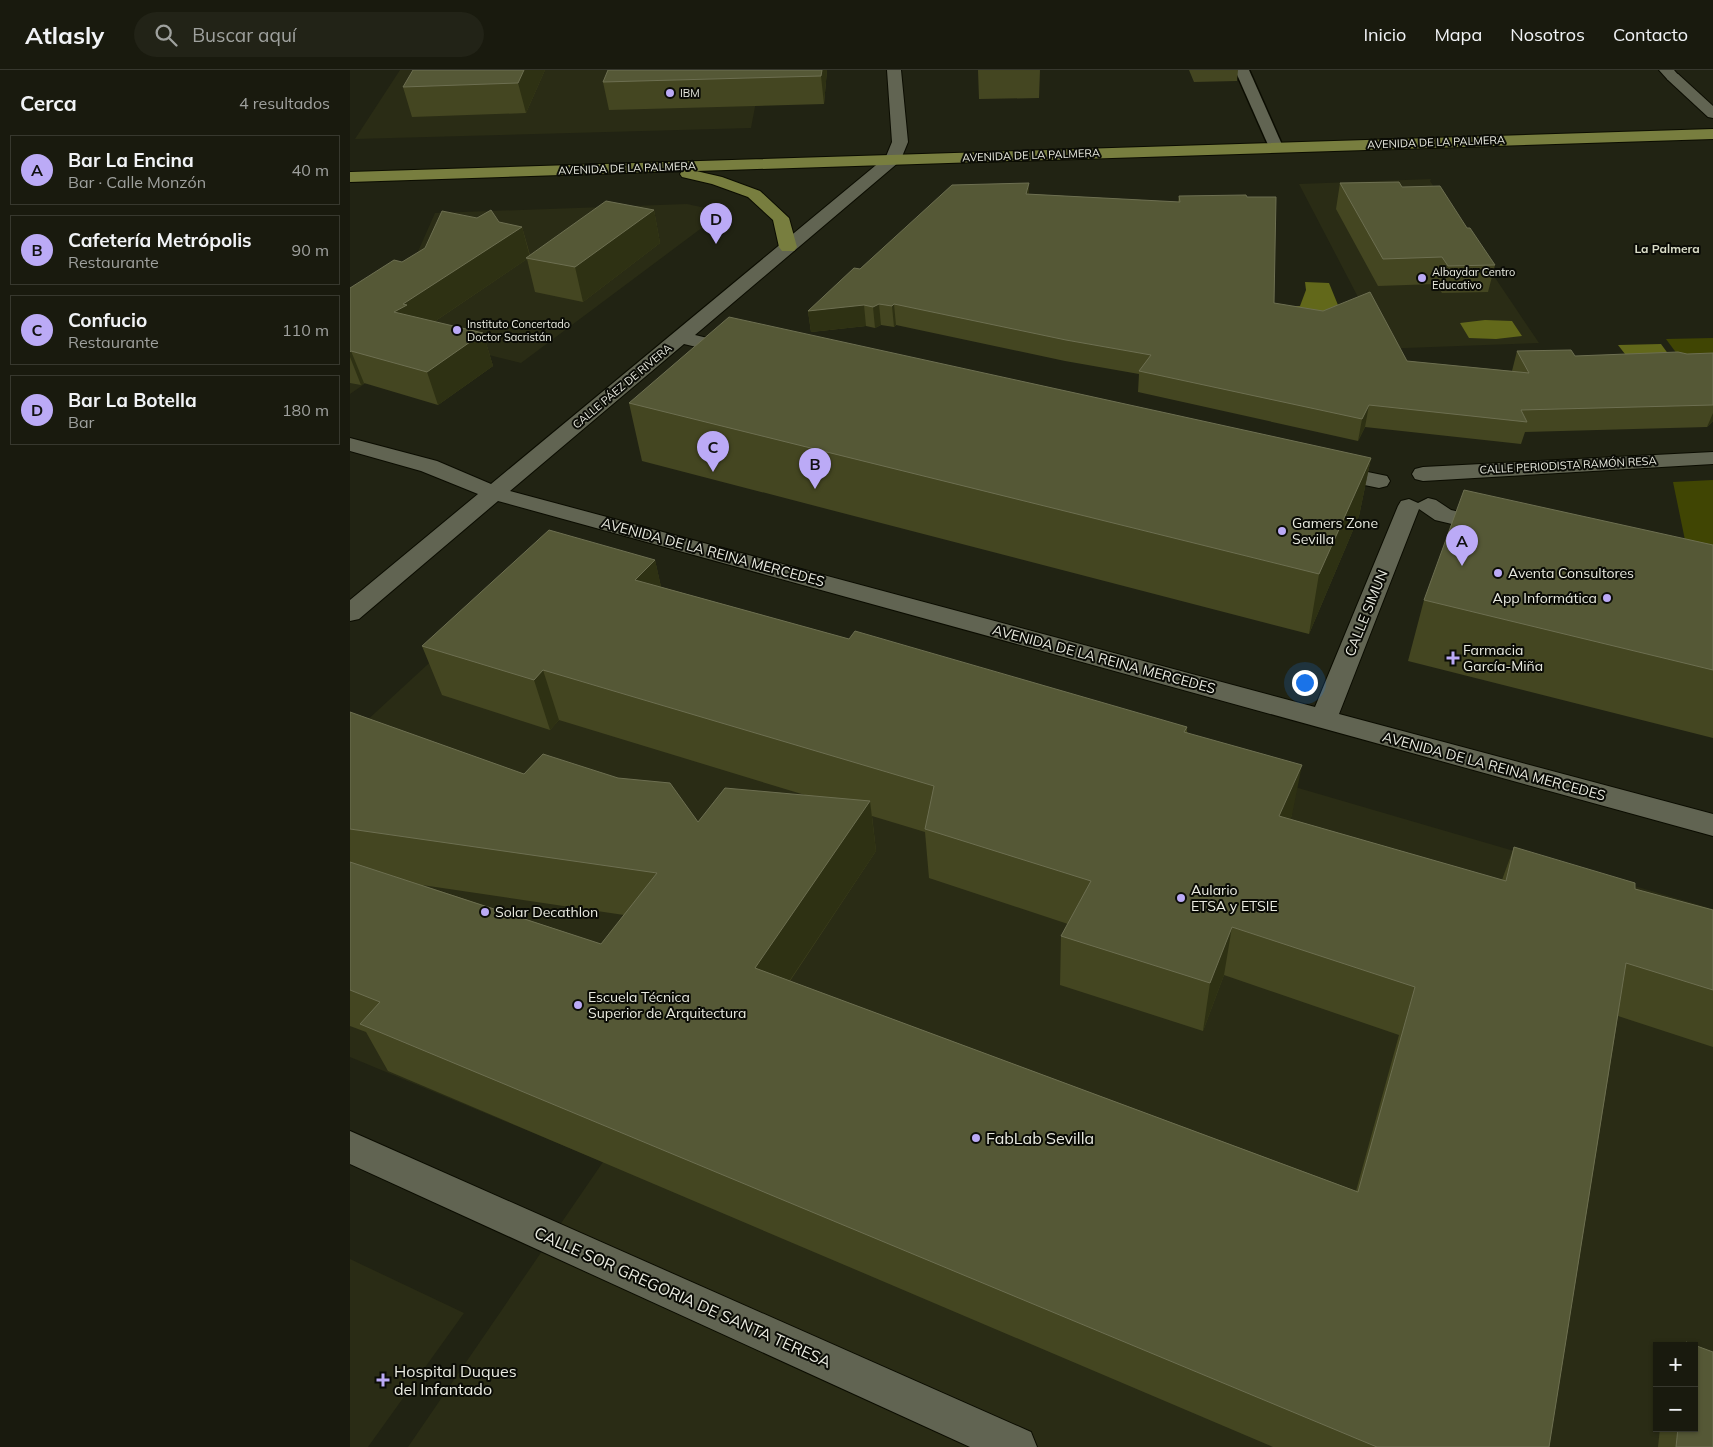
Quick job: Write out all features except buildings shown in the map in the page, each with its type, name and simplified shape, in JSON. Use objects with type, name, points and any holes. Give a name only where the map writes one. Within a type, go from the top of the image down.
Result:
[{"type":"main road","name":"AVENIDA DE LA PALMERA","points":[[350,177],[1713,134]]},
{"type":"main road","points":[[652,167],[716,180],[754,194],[781,218],[788,247]]},
{"type":"street","points":[[893,159],[900,142],[894,70]]},
{"type":"street","points":[[1670,74],[1713,114]]},
{"type":"street","name":"CALLE PÁEZ DE RIVERA","points":[[350,613],[893,159]]},
{"type":"street","points":[[681,337],[761,355]]},
{"type":"street","name":"AVENIDA DE LA REINA MERCEDES","points":[[350,444],[430,466],[494,493],[1713,825]]},
{"type":"street","name":"CALLE PERIODISTA RAMÓN RESA","points":[[1423,474],[1713,458]]},
{"type":"street","points":[[1312,468],[1391,474],[1423,474]]},
{"type":"street","points":[[1391,474],[1379,490],[1392,502],[1418,506],[1443,515],[1508,530]]},
{"type":"street","name":"CALLE SIMUN","points":[[1324,719],[1418,506],[1437,501],[1443,490],[1435,479],[1423,474]]},
{"type":"street","name":"CALLE SOR GREGORIA DE SANTA TERESA","points":[[350,1146],[1016,1447]]},
{"type":"lane","points":[[1242,70],[1276,147]]},
{"type":"shaded area","points":[[400,70],[762,70],[751,128],[355,139]]},
{"type":"shaded area","name":"Albaydar Centro Educativo","points":[[1431,179],[1430,181],[1539,343],[1379,349],[1382,343],[1299,184]]},
{"type":"shaded area","points":[[687,204],[710,209],[713,216],[711,221],[521,363],[428,340],[350,394],[350,314],[405,281],[435,213]]},
{"type":"shaded area","points":[[1305,282],[1329,283],[1340,310],[1339,315],[1272,306],[1300,306],[1306,290]]},
{"type":"shaded area","points":[[1485,320],[1512,321],[1522,336],[1496,339],[1469,338],[1460,323]]},
{"type":"shaded area","points":[[1713,338],[1713,356],[1680,358],[1666,339]]},
{"type":"shaded area","points":[[1661,344],[1669,355],[1625,354],[1618,345]]},
{"type":"shaded area","points":[[1713,480],[1713,547],[1685,540],[1673,482]]},
{"type":"shaded area","points":[[541,560],[692,611],[1713,909],[1713,1447],[408,1447],[603,1162],[350,1057],[350,736]]},
{"type":"shaded area","name":"Hospital Duques del Infantado","points":[[350,1259],[464,1313],[368,1447],[350,1447]]},
{"type":"place","name":"IBM","points":[[670,93]]},
{"type":"place","name":"Bar La Botella","points":[[716,244]]},
{"type":"place","name":"Albaydar Centro Educativo","points":[[1422,278]]},
{"type":"place","name":"Instituto Concertado Doctor Sacristán","points":[[457,330]]},
{"type":"place","name":"Confucio","points":[[713,472]]},
{"type":"place","name":"Cafetería Metrópolis","points":[[815,489]]},
{"type":"place","name":"Gamers Zone Sevilla","points":[[1282,531]]},
{"type":"place","name":"Bar La Encina","points":[[1462,566]]},
{"type":"place","name":"Aventa Consultores","points":[[1498,573]]},
{"type":"place","name":"App Informática","points":[[1607,598]]},
{"type":"place","name":"Farmacia García-Miña","points":[[1453,658]]},
{"type":"place","name":"Aulario ETSA y ETSIE","points":[[1181,898]]},
{"type":"place","name":"Solar Decathlon","points":[[485,912]]},
{"type":"place","name":"Escuela Técnica Superior de Arquitectura","points":[[578,1005]]},
{"type":"place","name":"FabLab Sevilla","points":[[976,1138]]},
{"type":"place","name":"Hospital Duques del Infantado","points":[[383,1380]]},
{"type":"district","name":"La Palmera","points":[[1667,248]]}]
